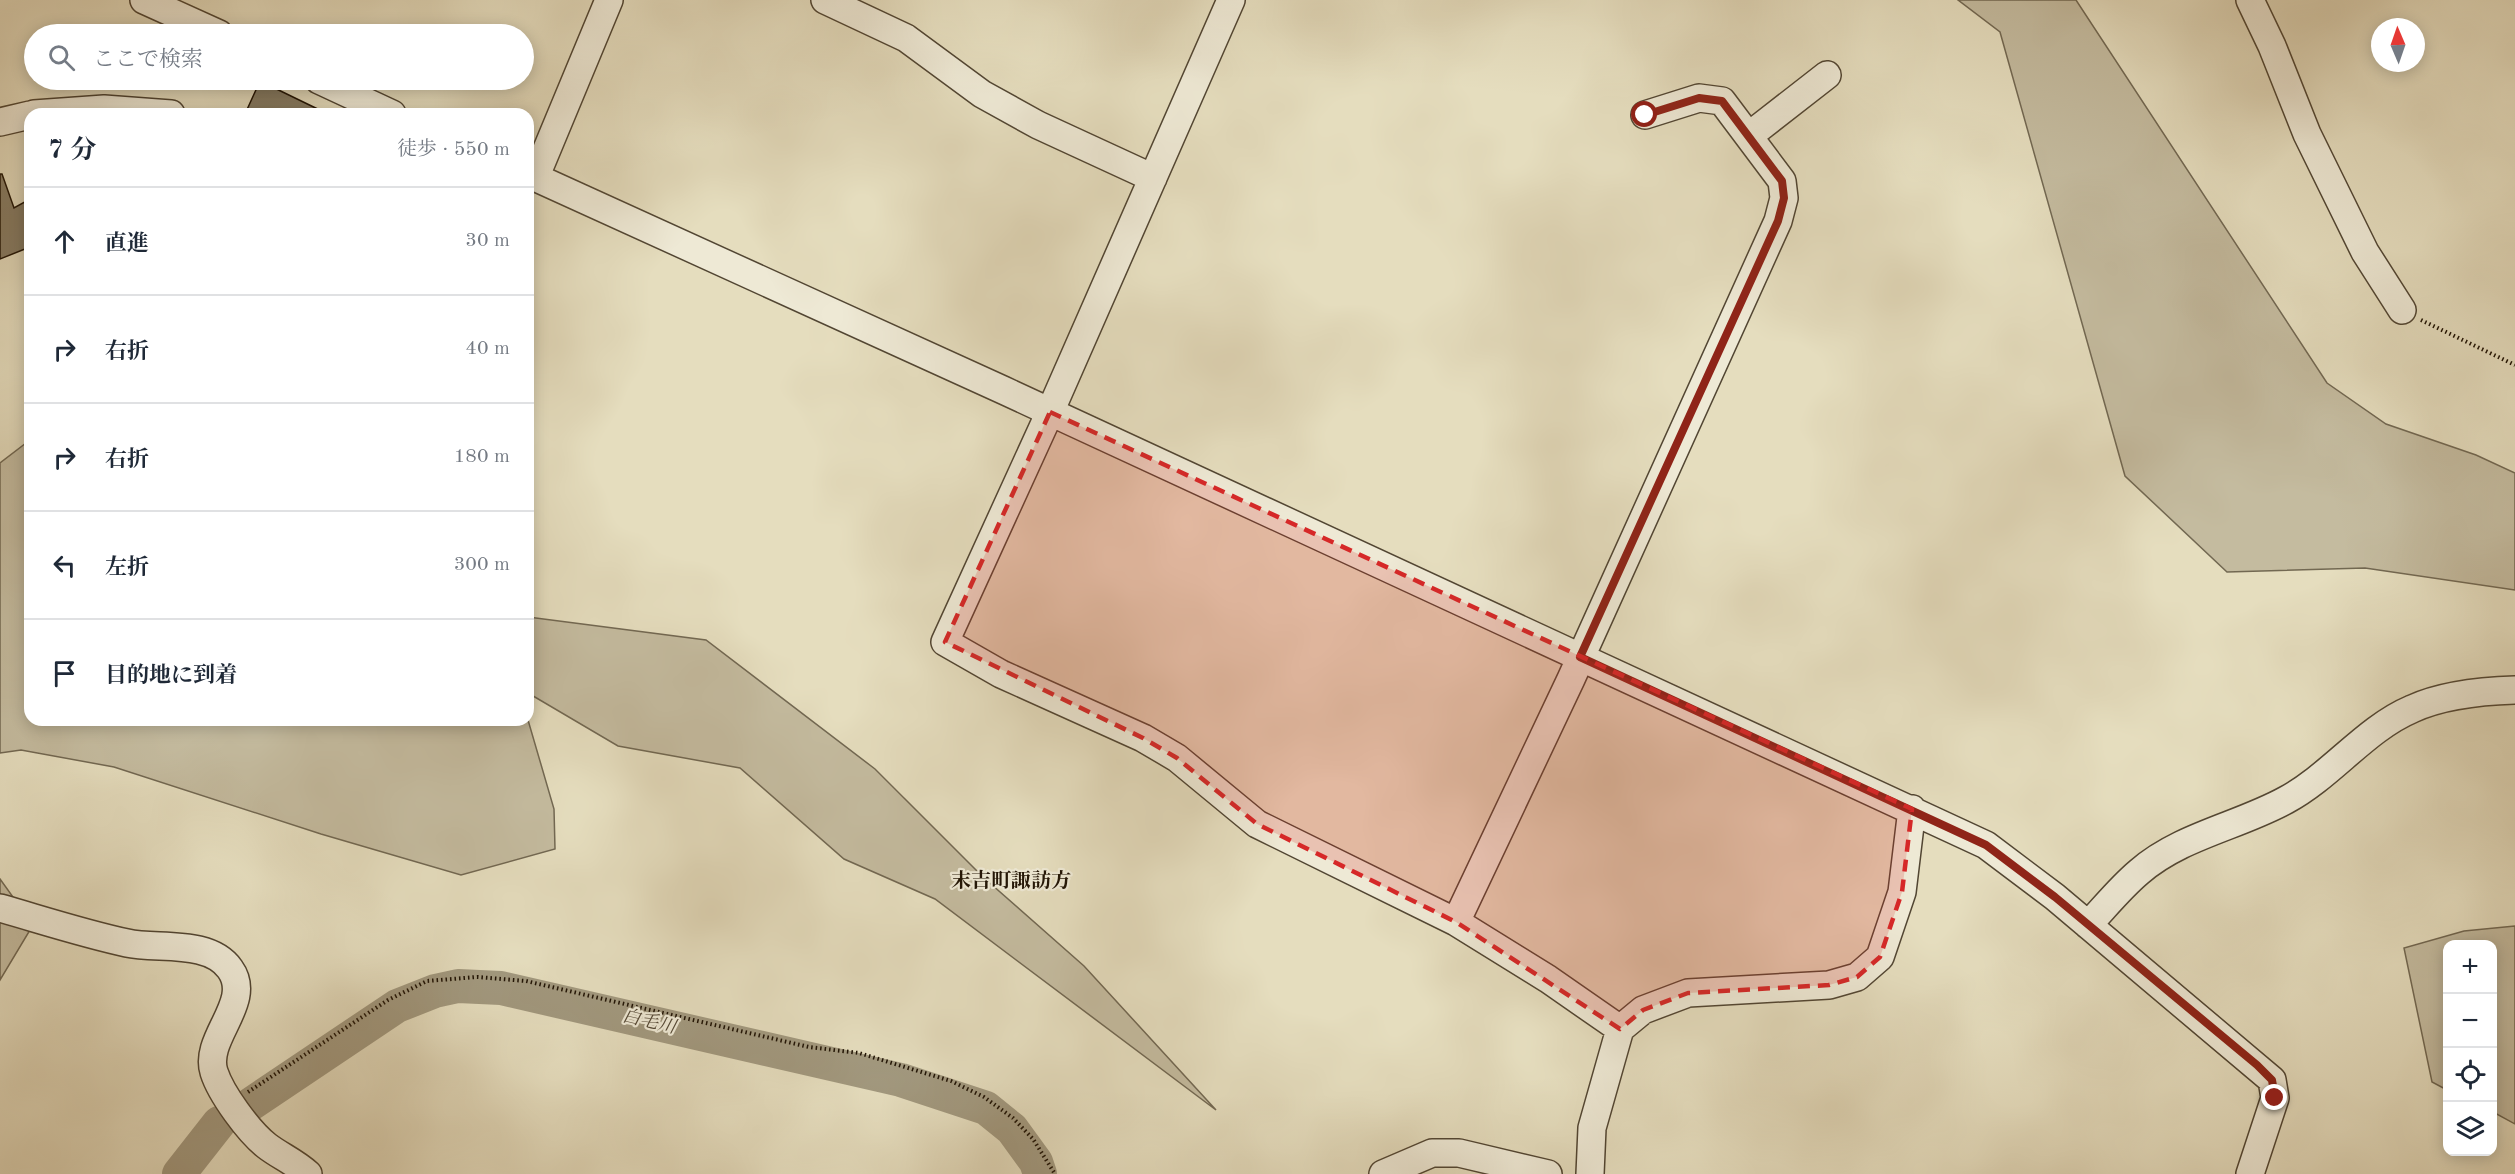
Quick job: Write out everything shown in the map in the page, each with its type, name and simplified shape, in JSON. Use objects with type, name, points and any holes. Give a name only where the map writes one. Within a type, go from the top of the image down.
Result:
[{"type":"street","points":[[144,0],[197,24]]},
{"type":"street","points":[[534,171],[609,0]]},
{"type":"street","points":[[825,0],[906,38],[982,94],[1038,125],[1153,178]]},
{"type":"street","points":[[1231,0],[1050,412],[945,642],[1001,674],[1143,738],[1177,758],[1257,824],[1456,922],[1548,979],[1620,1029]]},
{"type":"street","points":[[2250,0],[2272,46],[2307,134],[2365,252],[2402,310]]},
{"type":"street","points":[[1750,135],[1827,75]]},
{"type":"street","points":[[340,90],[379,108]]},
{"type":"street","points":[[1456,922],[1580,657],[1778,221],[1784,198],[1782,181],[1750,135],[1722,101],[1699,98],[1645,115]]},
{"type":"street","points":[[0,122],[24,116]]},
{"type":"street","points":[[534,177],[1050,412],[1986,845],[2088,924],[2272,1080],[2275,1098],[2250,1174]]},
{"type":"street","points":[[2088,924],[2139,871],[2174,849],[2286,800],[2316,781],[2387,724],[2412,709],[2445,698],[2515,690]]},
{"type":"street","points":[[1590,1174],[1592,1128],[1620,1029],[1642,1010],[1688,993],[1829,985],[1857,977],[1880,957],[1902,892],[1912,809]]},
{"type":"street","points":[[0,909],[129,944],[180,946],[214,956],[230,969],[237,987],[233,1006],[214,1051],[214,1072],[230,1103],[266,1145],[295,1162],[308,1174]]},
{"type":"street","points":[[1383,1174],[1432,1153],[1459,1153],[1548,1174]]},
{"type":"path","points":[[2402,310],[2452,338],[2515,365]]},
{"type":"path","points":[[230,1103],[388,1000],[428,981],[477,977],[526,981],[809,1047],[859,1053],[951,1081],[984,1097],[1013,1118],[1033,1138],[1055,1174]]},
{"type":"highlighted area","points":[[1050,412],[1912,809],[1902,892],[1880,957],[1857,977],[1829,985],[1688,993],[1643,1010],[1620,1029],[1456,922],[1257,824],[1177,758],[1143,738],[945,642]]},
{"type":"shaded area","points":[[1958,0],[2076,0],[2327,383],[2386,424],[2476,455],[2515,473],[2515,590],[2365,568],[2227,572],[2125,476],[2000,32]]},
{"type":"shaded area","points":[[24,445],[24,726],[530,726],[554,809],[555,849],[461,875],[321,834],[114,767],[21,750],[0,753],[0,463]]},
{"type":"shaded area","points":[[534,618],[706,640],[875,769],[983,877],[1084,966],[1216,1110],[935,899],[844,859],[740,768],[618,746],[534,697]]},
{"type":"shaded area","points":[[0,879],[33,925],[0,980]]},
{"type":"shaded area","points":[[2515,926],[2515,1124],[2497,1114],[2497,940],[2443,940],[2443,1088],[2432,1082],[2404,948],[2464,931]]},
{"type":"building","points":[[256,90],[279,90],[316,108],[248,108]]},
{"type":"building","points":[[0,174],[2,174],[14,208],[24,202],[24,249],[0,259]]},
{"type":"waterway","name":"白毛川","points":[[251,1104],[397,1006],[435,991],[458,986],[501,988],[901,1080],[986,1108],[1012,1129],[1036,1162],[1040,1174]]},
{"type":"waterway","name":"白毛川","points":[[179,1174],[219,1123]]},
{"type":"district","name":"末吉町諏訪方","points":[[1011,882]]},
{"type":"route","points":[[1645,115],[1699,98],[1722,101],[1750,135],[1782,181],[1784,198],[1778,221],[1580,657],[1986,845],[2055,897],[2257,1065],[2272,1080],[2275,1098]]}]
